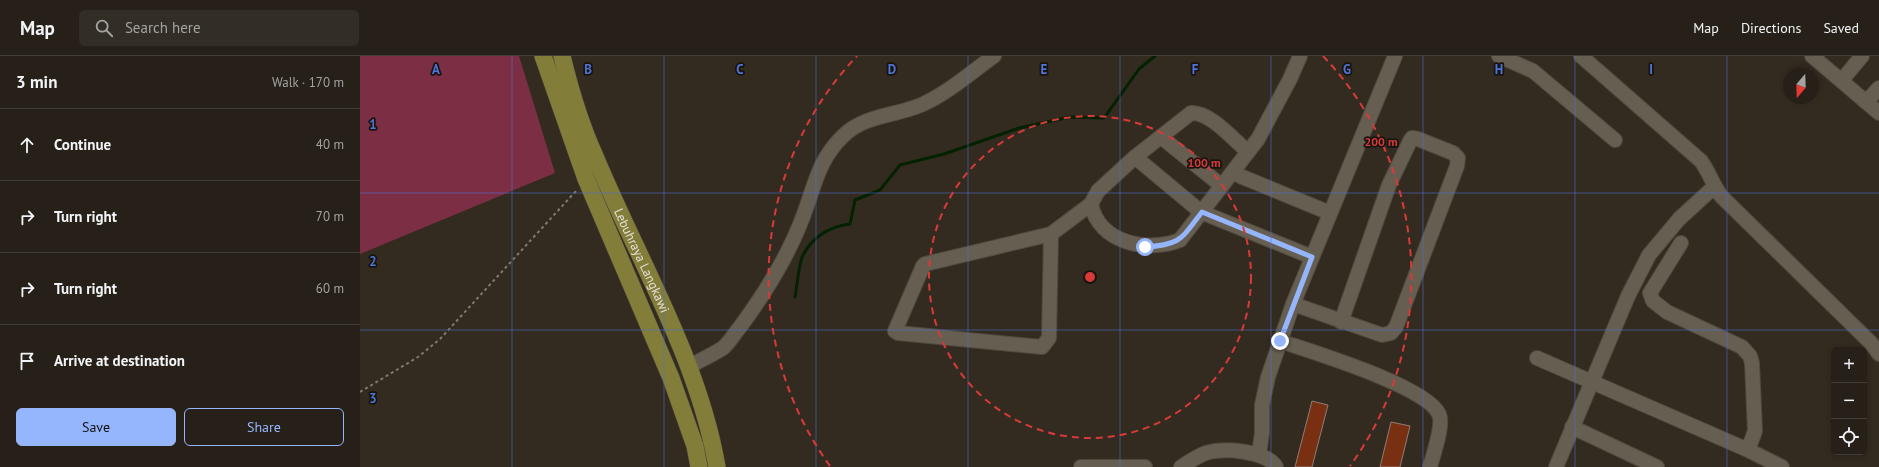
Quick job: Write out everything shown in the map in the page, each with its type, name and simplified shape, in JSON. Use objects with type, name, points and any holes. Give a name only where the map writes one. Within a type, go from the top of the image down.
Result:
[{"type":"main road","name":"Lebuhraya Langkawi","points":[[543,56],[586,179],[671,378],[695,446],[699,467]]},
{"type":"main road","name":"Lebuhraya Langkawi","points":[[562,56],[593,154],[662,301],[688,367],[712,443],[716,467]]},
{"type":"street","points":[[688,367],[724,347],[761,299],[787,254],[804,213],[815,177],[825,158],[842,136],[852,128],[875,118],[919,106],[939,96],[994,56]]},
{"type":"street","points":[[1091,204],[1093,215],[1120,240],[1145,247],[1166,246],[1180,240],[1247,151],[1258,139],[1290,79],[1300,56]]},
{"type":"street","points":[[1259,454],[1262,433],[1262,405],[1268,377],[1280,341],[1293,304],[1395,56]]},
{"type":"street","points":[[1499,56],[1533,71],[1615,140]]},
{"type":"street","points":[[1581,56],[1701,161],[1710,174],[1714,187],[1740,215],[1876,344]]},
{"type":"street","points":[[1842,80],[1862,56]]},
{"type":"street","points":[[1814,57],[1879,113]]},
{"type":"street","points":[[1866,102],[1879,88]]},
{"type":"street","points":[[1051,234],[1049,338],[1042,347],[898,333],[895,330],[922,266],[925,264],[1051,234],[1091,204],[1098,191],[1135,157],[1186,116],[1198,112],[1209,118],[1247,151]]},
{"type":"street","points":[[1161,137],[1222,186]]},
{"type":"street","points":[[1293,304],[1341,322],[1382,335],[1390,333],[1396,327],[1457,166],[1458,158],[1453,153],[1418,139],[1412,138],[1410,141],[1389,186],[1341,322]]},
{"type":"street","points":[[1135,157],[1202,212],[1312,257]]},
{"type":"street","points":[[1240,176],[1330,213]]},
{"type":"street","points":[[1556,467],[1628,296],[1649,255],[1679,219],[1714,187]]},
{"type":"street","points":[[1681,243],[1650,293],[1654,301],[1667,312],[1742,348],[1750,356],[1752,362],[1755,431],[1748,450]]},
{"type":"street","points":[[1280,341],[1399,384],[1421,396],[1438,413],[1440,426],[1430,467]]},
{"type":"street","points":[[1537,358],[1748,450],[1782,467]]},
{"type":"street","points":[[1572,427],[1657,467]]},
{"type":"street","points":[[1181,467],[1205,453],[1217,450],[1259,454],[1273,462],[1276,467]]},
{"type":"street","points":[[1081,467],[1145,467]]},
{"type":"path","points":[[360,392],[418,357],[440,339],[586,179]]},
{"type":"shaded area","points":[[360,56],[519,56],[555,173],[360,254]]},
{"type":"building","points":[[1312,401],[1328,405],[1312,467],[1295,467]]},
{"type":"building","points":[[1391,422],[1410,426],[1400,467],[1380,467]]},
{"type":"waterway","points":[[795,297],[800,263],[807,248],[823,233],[836,227],[850,224],[855,200],[880,190],[900,165],[944,154],[1019,128],[1070,117],[1104,118],[1139,69],[1155,56]]},
{"type":"route","points":[[1145,247],[1166,246],[1180,240],[1202,212],[1312,257],[1280,341]]}]
